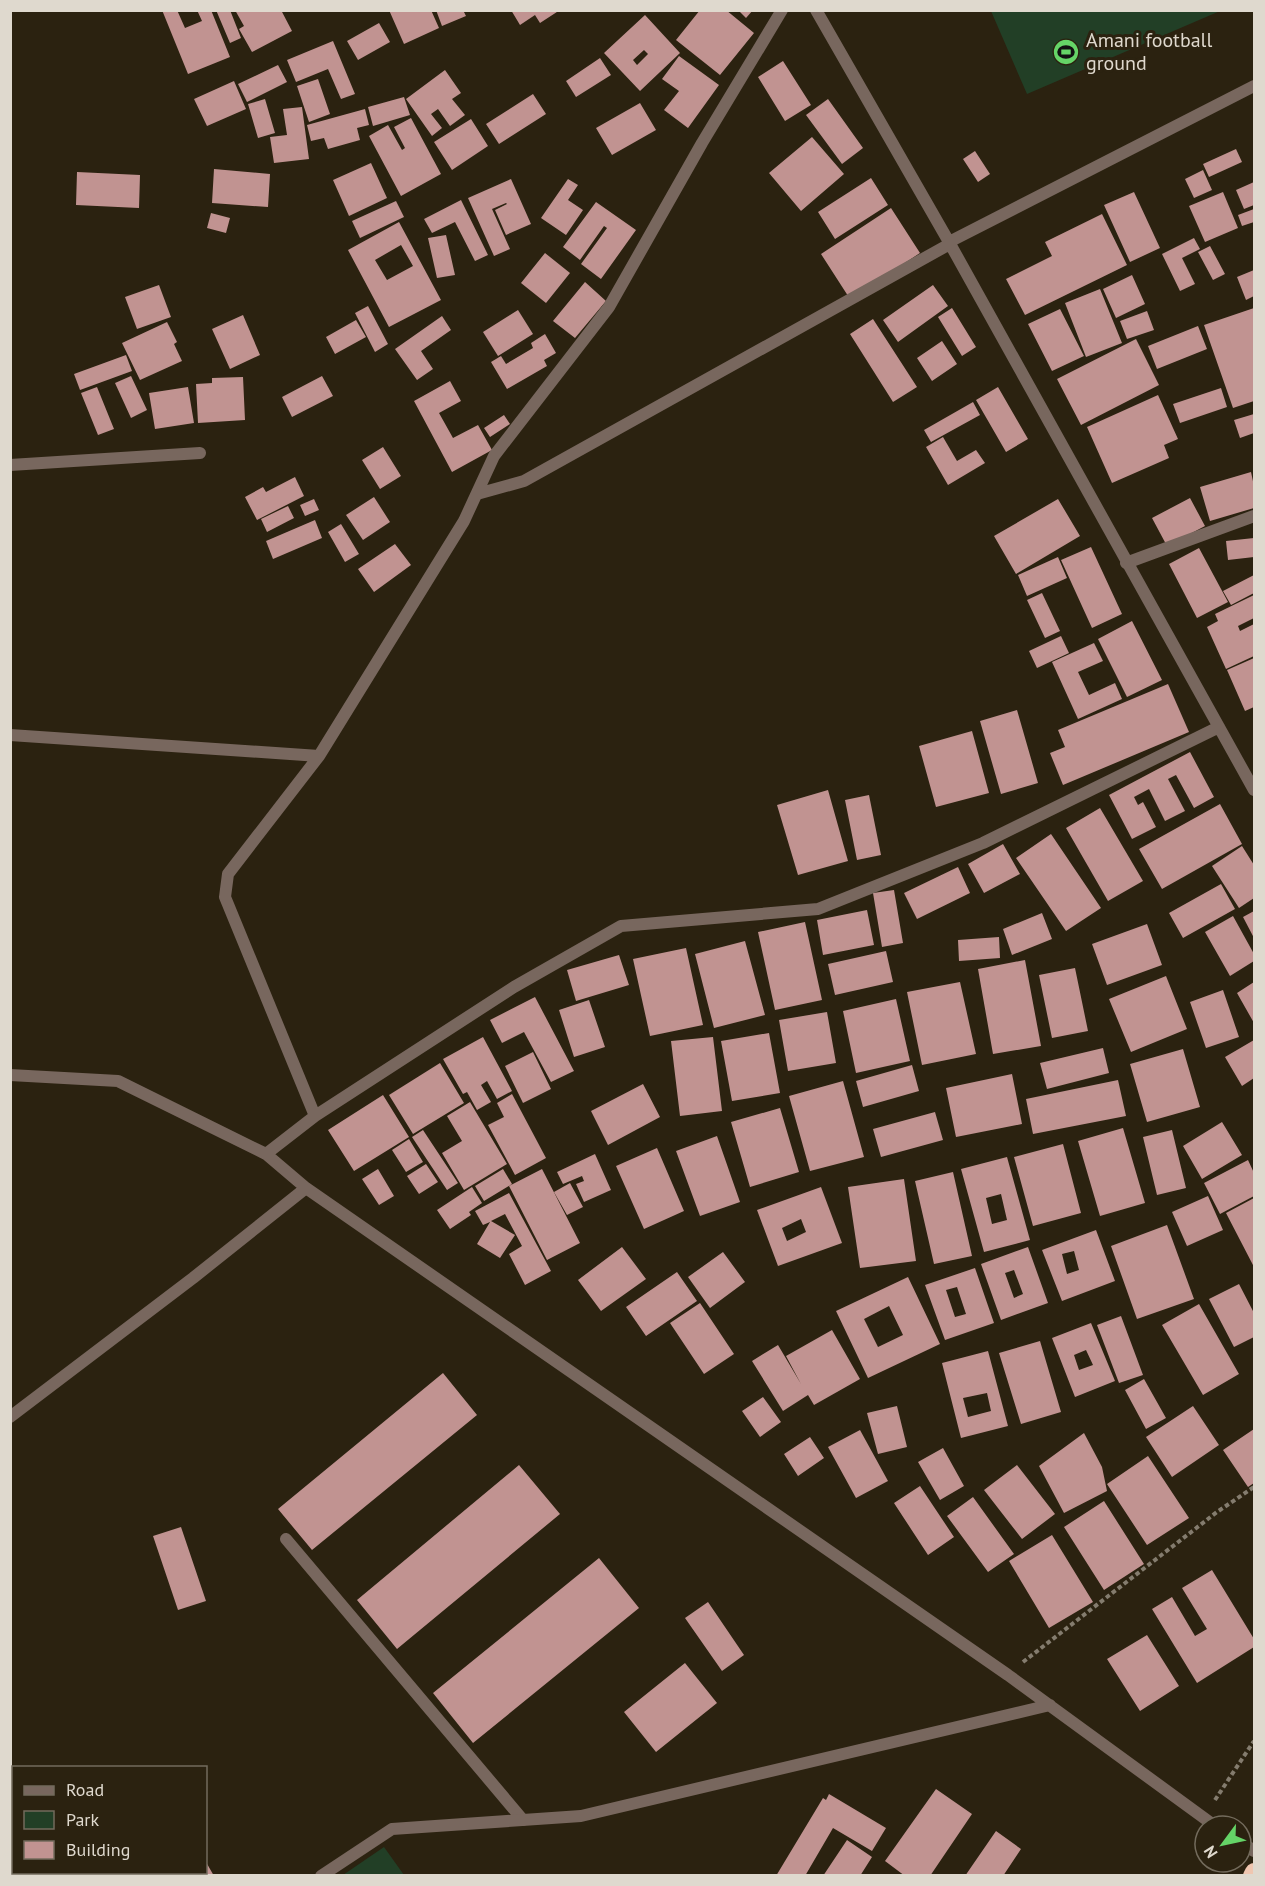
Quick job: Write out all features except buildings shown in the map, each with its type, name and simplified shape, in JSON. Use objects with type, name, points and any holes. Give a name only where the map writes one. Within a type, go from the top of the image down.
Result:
[{"type":"street","points":[[315,1116],[225,897],[228,874],[319,756],[464,521],[494,456],[609,307],[702,142],[782,10]]},
{"type":"street","points":[[816,10],[949,242],[1254,790]]},
{"type":"street","points":[[477,494],[524,481],[948,245],[949,242],[1254,86]]},
{"type":"street","points":[[10,465],[200,453]]},
{"type":"street","points":[[1126,563],[1254,516]]},
{"type":"street","points":[[266,1154],[315,1116],[514,987],[621,926],[818,909],[983,843],[1219,727]]},
{"type":"street","points":[[10,735],[319,756]]},
{"type":"street","points":[[10,1075],[118,1081],[266,1154],[306,1188],[1008,1675],[1196,1814]]},
{"type":"street","points":[[10,1417],[193,1278],[306,1188]]},
{"type":"street","points":[[286,1539],[523,1820]]},
{"type":"street","points":[[321,1875],[392,1829],[581,1816],[1050,1705]]},
{"type":"path","points":[[1008,1675],[1217,1512],[1254,1487]]},
{"type":"path","points":[[1206,1814],[1254,1741]]},
{"type":"green space","name":"Amani football ground","points":[[991,11],[1220,11],[1027,94]]},
{"type":"green space","points":[[384,1847],[404,1875],[343,1875]]},
{"type":"place","name":"Amani football ground","points":[[1066,52]]}]
